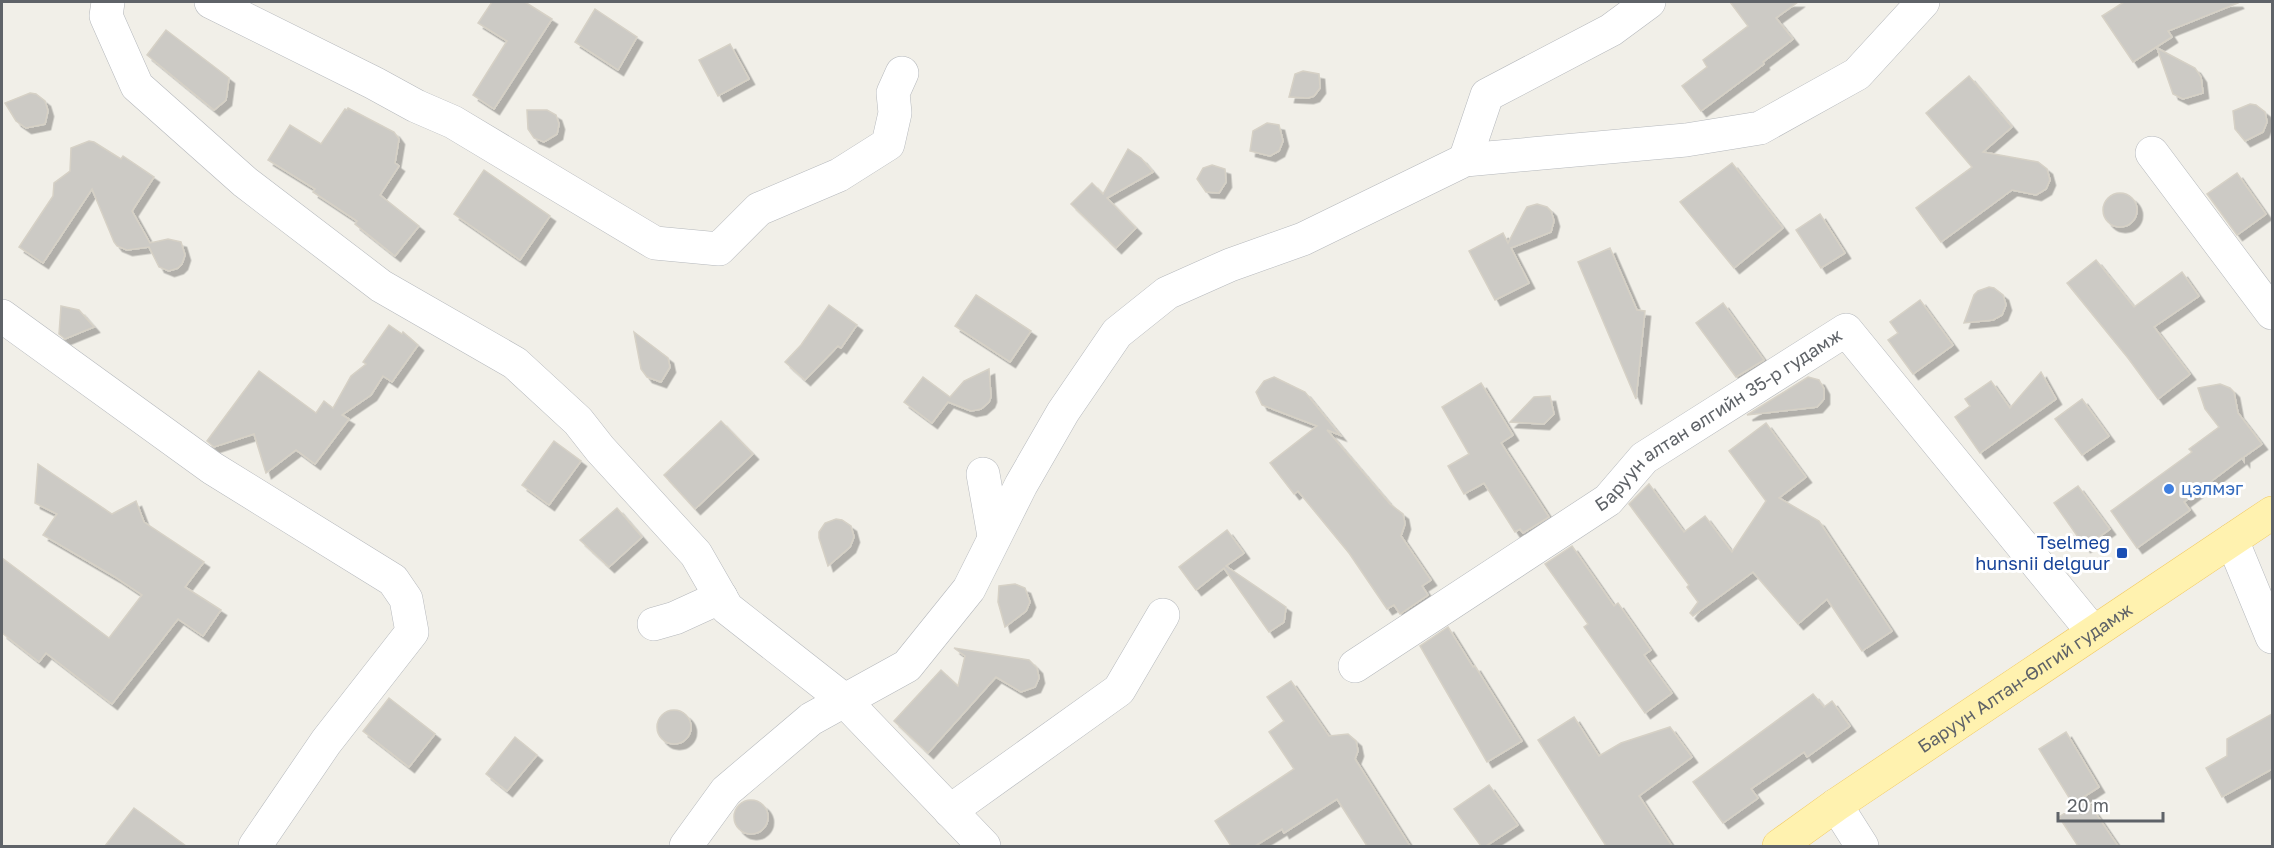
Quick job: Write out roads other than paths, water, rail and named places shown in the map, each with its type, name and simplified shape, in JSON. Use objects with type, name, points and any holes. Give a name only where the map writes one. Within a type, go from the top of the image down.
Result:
[{"type":"main road","name":"Баруун Алтан-Өлгий гудамж","points":[[1779,846],[1836,805],[2272,513]]},
{"type":"street","points":[[108,2],[106,16],[137,86],[245,182],[381,286],[515,363],[578,421],[600,449],[696,554],[727,608],[843,699],[984,846]]},
{"type":"street","points":[[211,2],[416,106],[453,122],[655,243],[719,249],[759,209],[839,175],[888,144],[895,112],[893,93],[902,73]]},
{"type":"street","points":[[1465,160],[1487,95],[1611,30],[1648,2]]},
{"type":"street","points":[[686,846],[726,791],[811,719],[843,699],[907,666],[969,589],[994,536],[1063,412],[1117,333],[1167,293],[1230,265],[1303,239],[1465,160],[1686,140],[1760,128],[1857,74],[1923,2]]},
{"type":"street","points":[[2152,153],[2272,313]]},
{"type":"street","points":[[2,316],[212,468],[393,580],[406,599],[412,632],[326,742],[255,846]]},
{"type":"street","name":"Баруун алтан өлгийн 35-р гудамж","points":[[1355,666],[1608,500],[1644,458],[1846,330],[2093,632]]},
{"type":"street","points":[[983,474],[994,536]]},
{"type":"street","points":[[2232,540],[2272,637]]},
{"type":"street","points":[[654,624],[675,618],[721,597]]},
{"type":"street","points":[[950,811],[1119,690],[1162,615]]},
{"type":"street","points":[[1836,805],[1862,846]]},
{"type":"place","name":"цэлмэг","points":[[2169,489]]},
{"type":"place","name":"Tselmeg hunsnii delguur","points":[[2122,553]]}]
